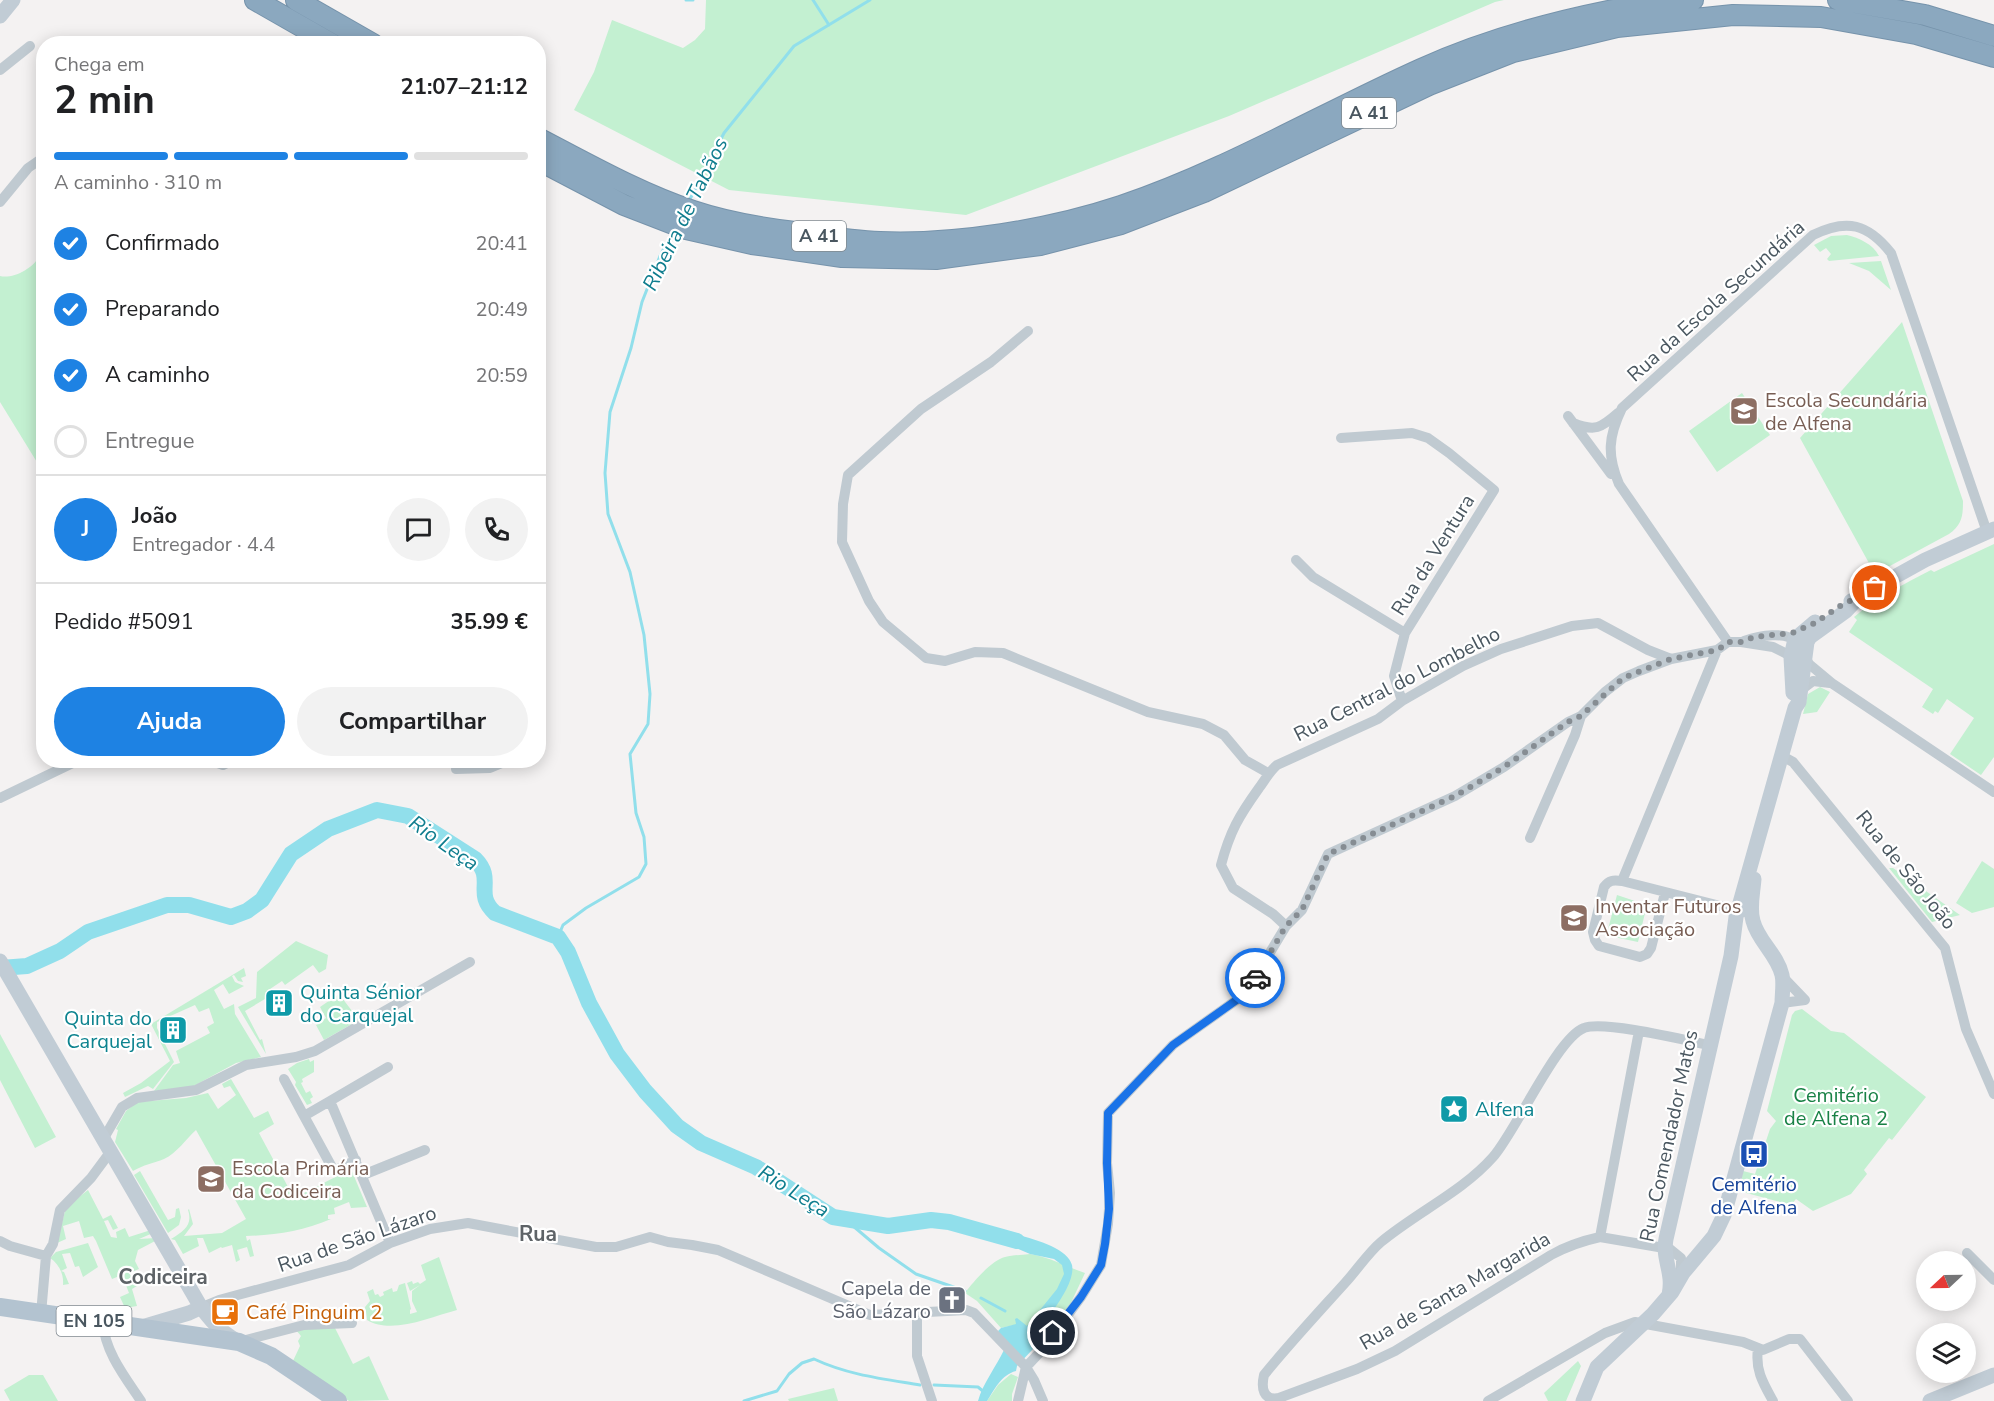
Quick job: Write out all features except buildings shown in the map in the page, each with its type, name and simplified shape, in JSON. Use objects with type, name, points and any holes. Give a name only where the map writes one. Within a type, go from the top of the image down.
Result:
[{"type":"highway","points":[[255,0],[318,36]]},
{"type":"highway","points":[[296,0],[359,36]]},
{"type":"highway","name":"A 41","points":[[546,164],[624,205],[686,229],[755,236],[931,242],[1035,229],[1121,206],[1196,176],[1423,68],[1504,37],[1611,10],[1693,0]]},
{"type":"highway","points":[[1838,0],[1924,15],[1994,36]]},
{"type":"highway","name":"A 41","points":[[546,141],[634,187],[755,236],[842,257],[936,259],[1040,245],[1154,213],[1204,192],[1429,85],[1513,52],[1617,27],[1733,15],[1821,17],[1916,34],[1994,57]]},
{"type":"main road","name":"EN 105","points":[[0,1307],[238,1342],[272,1356],[339,1401]]},
{"type":"street","points":[[0,16],[13,0]]},
{"type":"street","points":[[0,70],[30,46]]},
{"type":"street","points":[[0,202],[28,168],[36,162]]},
{"type":"street","name":"Rua da Escola Secundária","points":[[1728,642],[1619,484],[1571,419],[1588,429],[1601,427],[1813,235],[1827,228],[1847,225],[1866,229],[1879,238],[1891,253],[1990,530]]},
{"type":"street","points":[[1028,331],[991,362],[921,409],[848,475],[843,504],[842,542],[869,601],[883,622],[926,658],[945,661],[975,652],[1003,653],[1148,712],[1203,724],[1224,735],[1245,760],[1268,773],[1239,815],[1228,839],[1221,865],[1233,888],[1273,914],[1286,926]]},
{"type":"street","name":"Rua da Escola Secundária","points":[[1619,484],[1612,467],[1610,440],[1622,408]]},
{"type":"street","name":"Rua da Ventura","points":[[1341,438],[1412,433],[1428,438],[1494,490],[1405,633],[1394,676],[1402,701]]},
{"type":"street","points":[[1773,647],[1798,637],[1846,611],[1859,597],[1924,560],[1990,530]]},
{"type":"street","points":[[1296,560],[1312,577],[1405,633]]},
{"type":"street","name":"Rua Central do Lombelho","points":[[1268,773],[1277,765],[1378,719],[1402,701],[1463,666],[1501,649],[1572,626],[1598,623],[1647,650],[1671,659]]},
{"type":"street","points":[[1583,1401],[1597,1367],[1642,1324],[1669,1294],[1674,1263],[1714,1236],[1724,1215],[1782,1003],[1782,976],[1777,962],[1744,912],[1755,852],[1795,708],[1799,702],[1807,642],[1798,637],[1754,637],[1741,642]]},
{"type":"street","points":[[1018,1401],[1024,1365],[1042,1350],[1081,1297],[1101,1265],[1107,1234],[1110,1193],[1107,1163],[1108,1113],[1173,1045],[1245,994],[1286,926],[1302,910],[1328,854],[1455,796],[1504,767],[1568,722],[1581,716],[1623,678],[1671,659],[1718,650],[1728,642],[1781,649],[1802,673],[1833,684],[1994,792]]},
{"type":"street","points":[[1622,880],[1718,650]]},
{"type":"street","points":[[1530,838],[1581,716]]},
{"type":"street","name":"Rua de São João","points":[[1782,756],[1793,762],[1945,948],[1966,1029],[1994,1094]]},
{"type":"street","points":[[0,798],[62,768]]},
{"type":"street","points":[[456,769],[490,768]]},
{"type":"street","points":[[1665,893],[1651,948],[1647,954],[1640,957],[1599,946],[1593,932],[1604,887],[1608,882],[1622,880],[1744,912]]},
{"type":"street","name":"Rua Comendador Matos","points":[[1674,1263],[1709,1045],[1744,912]]},
{"type":"street","points":[[1735,944],[1756,938],[1764,943]]},
{"type":"street","points":[[0,961],[107,1145],[195,1310],[238,1342],[304,1325],[352,1323]]},
{"type":"street","points":[[40,1314],[46,1256],[53,1244],[60,1210],[91,1178],[107,1145],[117,1114],[129,1102],[149,1096],[196,1090],[246,1065],[296,1057],[315,1051],[470,962]]},
{"type":"street","points":[[1782,976],[1805,1000],[1782,1003]]},
{"type":"street","name":"Rua de Santa Margarida","points":[[1674,1263],[1646,1246],[1600,1236],[1570,1245],[1395,1351],[1356,1369],[1279,1398],[1272,1399],[1262,1390],[1264,1375],[1379,1243],[1474,1175],[1493,1157],[1549,1068],[1575,1034],[1583,1028],[1596,1026],[1639,1031],[1709,1045]]},
{"type":"street","points":[[1600,1236],[1639,1031]]},
{"type":"street","points":[[304,1116],[388,1067]]},
{"type":"street","points":[[284,1079],[334,1171],[356,1160]]},
{"type":"street","points":[[330,1101],[390,1243]]},
{"type":"street","points":[[363,1175],[425,1150]]},
{"type":"street","name":"Rua de São Lázaro","points":[[195,1310],[219,1300],[349,1265],[390,1243],[430,1229],[468,1223],[596,1247],[616,1247],[650,1237],[718,1250],[870,1315],[966,1310],[981,1318],[1024,1365],[1034,1380],[1042,1401]]},
{"type":"street","points":[[0,1241],[46,1256]]},
{"type":"street","points":[[1976,1262],[1994,1280]]},
{"type":"street","points":[[138,1327],[195,1310]]},
{"type":"street","points":[[188,1335],[184,1330],[183,1319],[195,1310]]},
{"type":"street","points":[[918,1313],[917,1356],[932,1401]]},
{"type":"street","points":[[1488,1401],[1605,1333],[1635,1322],[1743,1342],[1763,1350],[1789,1339],[1800,1339],[1848,1401]]},
{"type":"street","points":[[103,1323],[111,1353],[141,1401]]},
{"type":"street","points":[[1758,1349],[1759,1377],[1773,1401]]},
{"type":"street","points":[[1930,1401],[1994,1375]]},
{"type":"green space","points":[[706,0],[1504,0],[1229,116],[966,215],[729,190],[574,110],[594,72],[612,20],[683,48],[705,29]]},
{"type":"green space","points":[[1847,235],[1865,242],[1879,256],[1829,261],[1827,259],[1831,254],[1826,248],[1820,252],[1814,245],[1831,236]]},
{"type":"green space","points":[[36,261],[36,461],[0,402],[0,276],[11,276]]},
{"type":"green space","points":[[1881,261],[1891,290],[1869,271],[1849,263]]},
{"type":"green space","points":[[1902,322],[1963,501],[1963,511],[1959,524],[1949,534],[1875,574],[1800,438]]},
{"type":"green space","points":[[1742,393],[1770,435],[1717,472],[1689,431]]},
{"type":"green space","points":[[1994,544],[1994,757],[1981,775],[1950,754],[1974,718],[1947,699],[1938,713],[1935,711],[1933,714],[1922,707],[1933,689],[1849,632],[1857,620],[1854,617],[1881,597],[1931,570],[1934,572]]},
{"type":"green space","points":[[1820,687],[1830,692],[1817,712],[1803,714],[1808,694]]},
{"type":"green space","points":[[1982,861],[1994,869],[1994,907],[1972,913],[1956,903]]},
{"type":"green space","points":[[1889,868],[1893,868],[1960,915],[1932,922]]},
{"type":"green space","points":[[1617,895],[1647,905],[1638,942],[1609,936],[1607,933]]},
{"type":"green space","points":[[296,941],[328,955],[326,969],[319,973],[313,965],[285,985],[282,981],[267,991],[270,996],[245,1011],[260,1040],[262,1039],[266,1054],[238,1007],[256,998],[257,972]]},
{"type":"green space","points":[[244,968],[246,976],[241,978],[243,982],[238,981],[234,975],[232,976],[235,982],[244,986],[229,994],[223,984],[214,990],[224,1009],[234,1004],[235,1014],[261,1057],[236,1063],[190,1088],[154,1091],[173,1065],[180,1063],[176,1051],[210,1033],[207,1027],[214,1023],[209,1008],[199,1012],[195,1005],[157,1022],[157,1028],[174,1062],[153,1089],[148,1086],[125,1097],[123,1093],[141,1083],[170,1061],[151,1024]]},
{"type":"green space","points":[[339,994],[359,1020],[324,1040],[316,1025],[326,1018],[320,1007]]},
{"type":"green space","name":"Cemitério de Alfena 2","points":[[1802,1009],[1831,1031],[1844,1033],[1926,1097],[1892,1140],[1889,1138],[1864,1170],[1867,1174],[1851,1194],[1813,1211],[1796,1199],[1791,1205],[1739,1191],[1743,1171],[1755,1174],[1770,1129],[1776,1121],[1767,1111],[1792,1015],[1795,1011]]},
{"type":"green space","points":[[0,1034],[56,1137],[35,1148],[0,1080]]},
{"type":"green space","points":[[309,1059],[310,1062],[314,1060],[314,1072],[302,1079],[301,1083],[306,1093],[310,1091],[313,1097],[310,1099],[312,1103],[307,1105],[288,1069]]},
{"type":"green space","points":[[231,1079],[254,1118],[268,1111],[274,1124],[259,1133],[294,1198],[351,1169],[367,1207],[351,1208],[349,1202],[334,1208],[335,1214],[328,1215],[328,1219],[331,1219],[310,1227],[246,1236],[247,1241],[250,1239],[254,1256],[250,1257],[247,1247],[237,1250],[240,1260],[236,1262],[232,1245],[209,1253],[203,1238],[197,1238],[199,1246],[183,1254],[175,1240],[171,1239],[188,1224],[189,1209],[193,1224],[184,1236],[222,1233],[246,1219],[196,1130],[169,1156],[133,1171],[115,1142],[118,1130],[116,1129],[126,1111],[137,1102],[186,1098],[208,1093],[218,1109],[236,1095],[230,1086],[224,1088],[222,1084]]},
{"type":"green space","points":[[140,1171],[168,1220],[175,1217],[176,1209],[179,1208],[181,1217],[179,1225],[168,1233],[134,1175]]},
{"type":"green space","points":[[88,1190],[103,1219],[111,1215],[118,1228],[113,1230],[108,1220],[104,1221],[111,1237],[117,1238],[116,1232],[125,1228],[129,1237],[151,1230],[153,1233],[139,1239],[156,1238],[157,1240],[138,1250],[135,1261],[139,1269],[129,1273],[137,1286],[132,1289],[137,1306],[125,1308],[120,1297],[129,1293],[122,1275],[112,1279],[96,1241],[93,1236],[84,1238],[79,1221],[63,1226],[66,1239],[57,1243],[66,1207]]},
{"type":"green space","points":[[88,1243],[98,1267],[83,1277],[79,1266],[75,1267],[70,1253],[62,1254],[67,1268],[61,1271],[64,1272],[69,1284],[63,1285],[60,1270],[50,1258],[56,1252]]},
{"type":"green space","points":[[1030,1254],[1085,1273],[1068,1309],[1042,1342],[1024,1326],[1001,1328],[977,1301],[965,1293],[994,1262],[1008,1256]]},
{"type":"green space","points":[[439,1257],[457,1310],[399,1325],[388,1326],[367,1320],[365,1307],[370,1301],[367,1292],[373,1289],[375,1295],[378,1294],[380,1297],[384,1295],[383,1292],[392,1288],[393,1292],[397,1291],[399,1285],[405,1283],[410,1314],[417,1312],[412,1301],[412,1291],[420,1285],[410,1291],[407,1283],[412,1281],[413,1284],[418,1282],[420,1284],[426,1280],[421,1265]]},
{"type":"green space","points":[[334,1326],[353,1364],[369,1356],[389,1400],[349,1401],[292,1363],[300,1346],[298,1341],[301,1336],[295,1329]]},
{"type":"green space","points":[[1578,1361],[1581,1366],[1566,1401],[1548,1401],[1544,1393]]},
{"type":"green space","points":[[1011,1374],[1018,1377],[1012,1401],[987,1401],[998,1385]]},
{"type":"green space","points":[[29,1375],[43,1375],[58,1401],[10,1401],[4,1390]]},
{"type":"green space","points":[[834,1388],[838,1401],[789,1401],[788,1399]]},
{"type":"water","points":[[995,1229],[1039,1241],[1061,1251],[1072,1265],[1072,1271],[1063,1296],[1031,1342],[1033,1349],[1017,1366],[1016,1371],[999,1383],[987,1401],[978,1401],[1004,1350],[998,1331],[1016,1324],[1015,1319],[1017,1318],[1027,1326],[1057,1289],[1064,1274],[1062,1265],[1054,1259],[1030,1254],[995,1239]]},
{"type":"waterway","points":[[686,0],[693,0]]},
{"type":"waterway","points":[[813,0],[829,25]]},
{"type":"waterway","name":"Ribeira de Tabãos","points":[[689,201],[724,133],[794,46],[870,0]]},
{"type":"waterway","name":"Ribeira de Tabãos","points":[[558,937],[563,925],[586,908],[639,877],[646,864],[644,837],[636,813],[630,754],[648,724],[650,694],[644,635],[630,572],[608,514],[605,473],[610,412],[631,348],[642,302],[660,256],[673,231]]},
{"type":"waterway","name":"Rio Leça","points":[[0,968],[27,966],[60,951],[88,932],[167,905],[189,905],[231,917],[247,911],[262,900],[291,854],[328,829],[377,810],[408,816],[475,859],[484,873],[486,899],[495,913],[558,937],[568,952],[589,1003],[617,1054],[645,1091],[677,1126],[701,1143],[756,1167],[833,1217],[888,1226],[931,1220],[949,1222],[1017,1241]]},
{"type":"waterway","name":"Rio Leça","points":[[846,1220],[879,1248],[916,1274],[965,1291]]},
{"type":"waterway","name":"Rio Leça","points":[[981,1298],[1005,1311]]},
{"type":"waterway","points":[[744,1401],[777,1391],[789,1374],[802,1363],[814,1359],[853,1373],[920,1385]]},
{"type":"waterway","points":[[934,1385],[978,1387],[984,1392]]},
{"type":"way so far","points":[[1255,978],[1286,926],[1302,910],[1328,854],[1455,796],[1504,767],[1574,718],[1581,716],[1623,678],[1671,659],[1718,650],[1728,642],[1741,642],[1754,637],[1792,633],[1815,623],[1840,606],[1875,588]]},
{"type":"place","name":"Escola Secundária de Alfena","points":[[1744,411]]},
{"type":"place","name":"Inventar Futuros Associação","points":[[1574,918]]},
{"type":"place","name":"Quinta Sénior do Carquejal","points":[[279,1003]]},
{"type":"place","name":"Quinta do Carquejal","points":[[173,1030]]},
{"type":"place","name":"Alfena","points":[[1454,1109]]},
{"type":"place","name":"Cemitério de Alfena","points":[[1754,1154]]},
{"type":"place","name":"Escola Primária da Codiceira","points":[[211,1179]]},
{"type":"place","name":"Capela de São Lázaro","points":[[952,1300]]},
{"type":"place","name":"Café Pinguim 2","points":[[225,1312]]},
{"type":"district","name":"Rua","points":[[538,1234]]},
{"type":"district","name":"Codiceira","points":[[163,1277]]},
{"type":"route","points":[[1053,1333],[1081,1297],[1101,1265],[1108,1224],[1110,1193],[1107,1163],[1108,1113],[1173,1045],[1245,994],[1255,978]]}]
